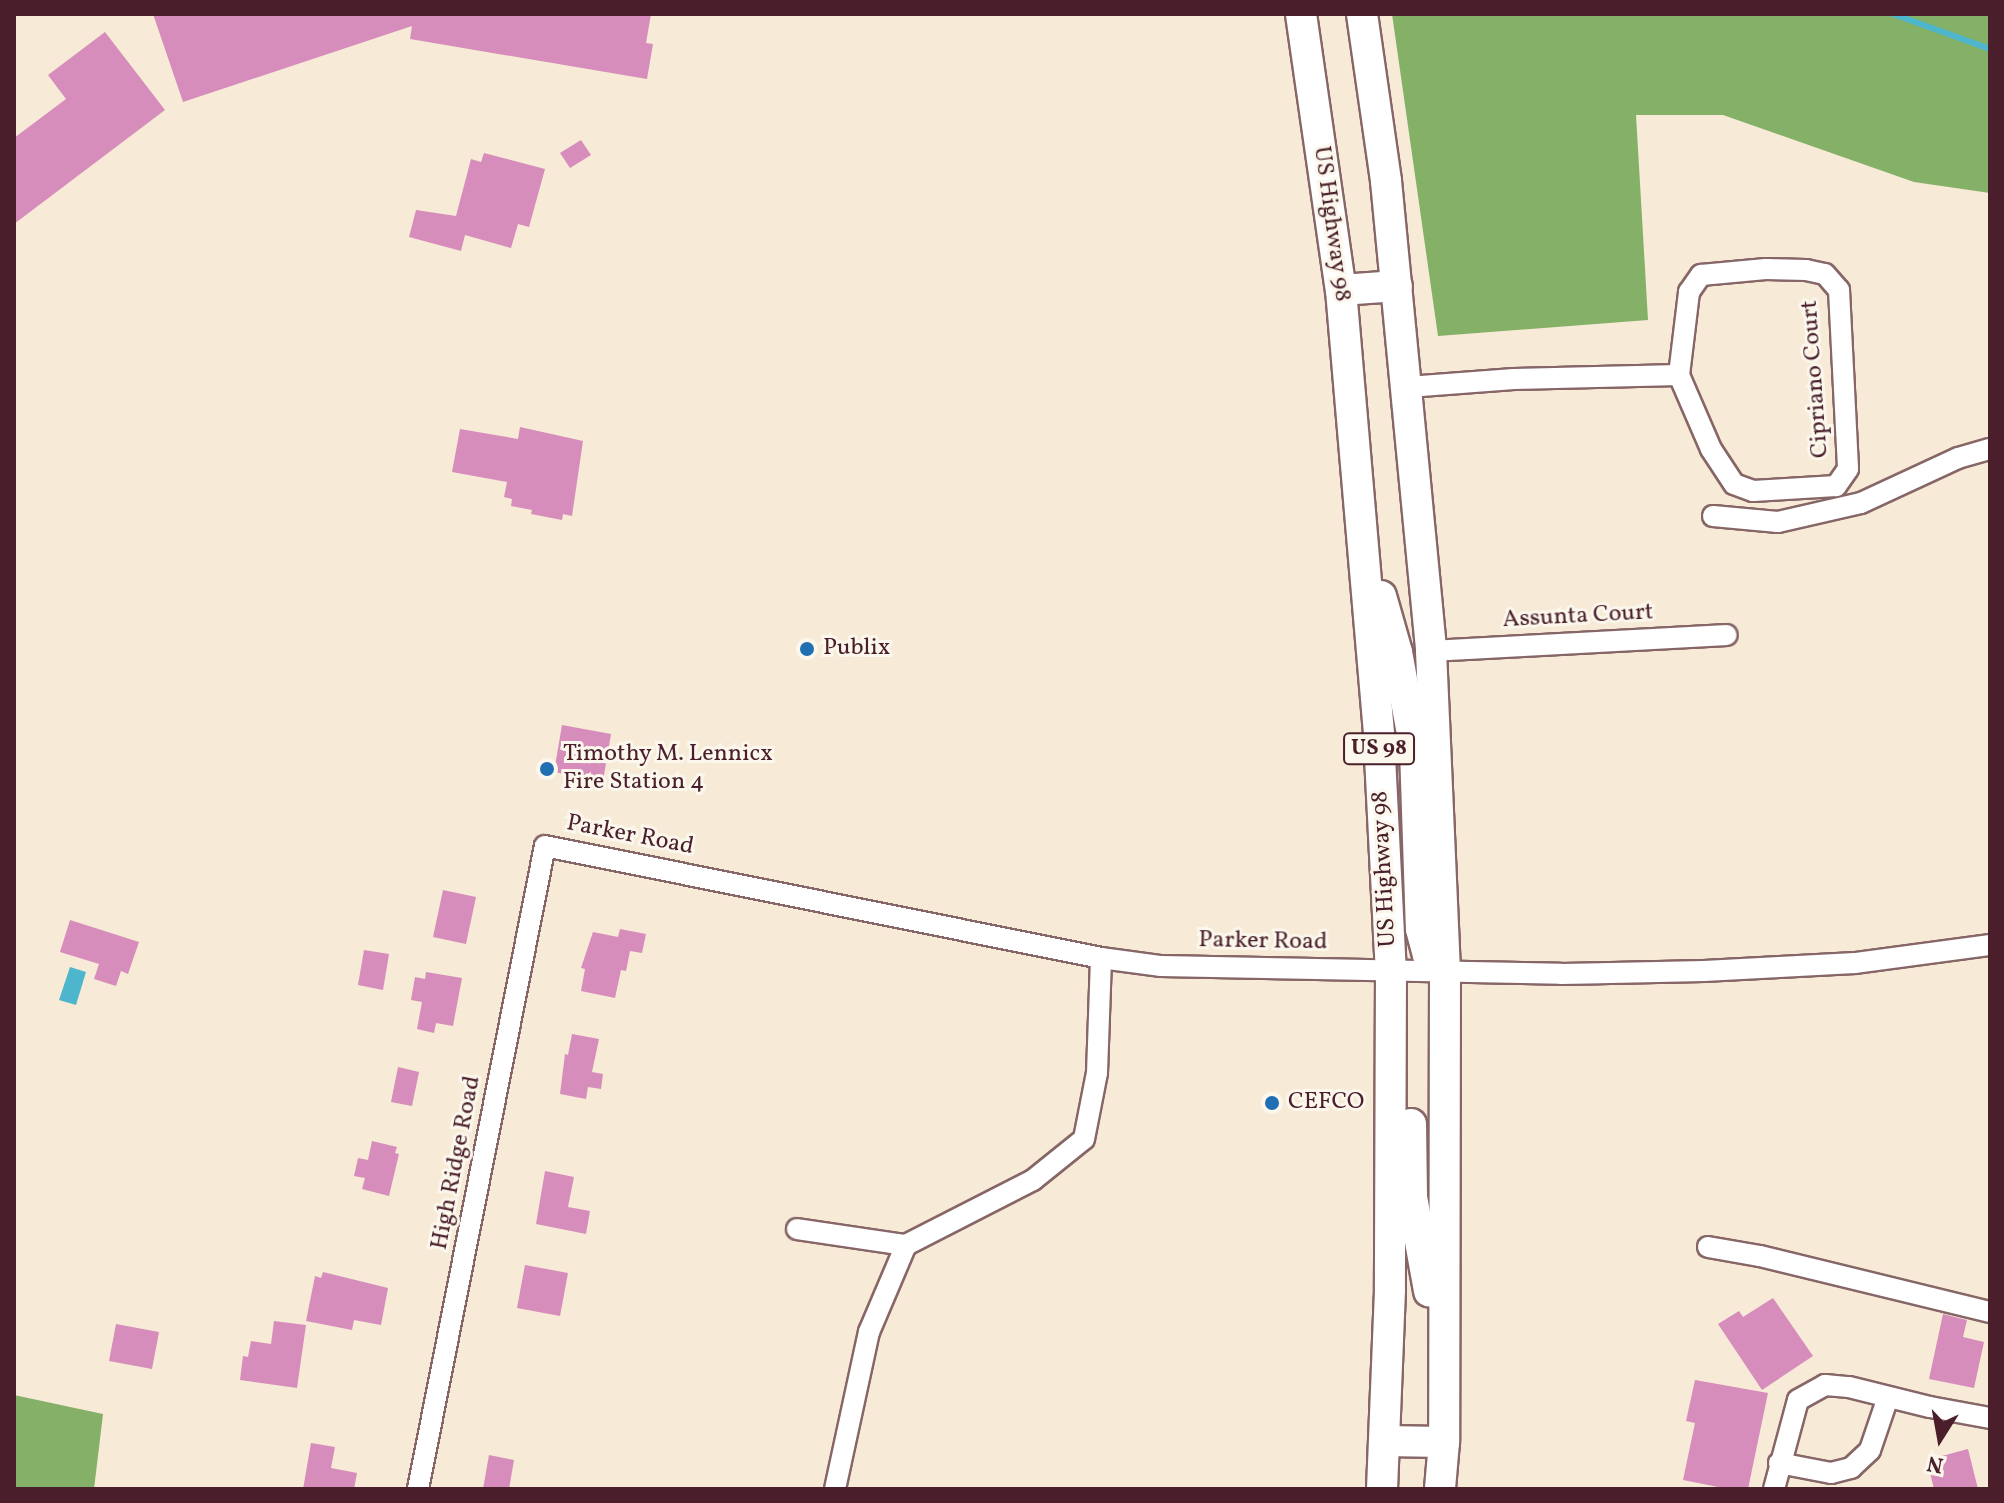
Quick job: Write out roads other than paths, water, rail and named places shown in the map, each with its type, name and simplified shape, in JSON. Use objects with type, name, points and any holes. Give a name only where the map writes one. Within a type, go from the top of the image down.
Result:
[{"type":"main road","name":"US Highway 98","points":[[1301,14],[1341,290],[1379,737],[1391,970],[1390,1290],[1382,1489]]},
{"type":"main road","name":"US 98","points":[[1362,14],[1408,387],[1431,651],[1445,972],[1444,1442],[1440,1489]]},
{"type":"main road","points":[[1341,290],[1397,286]]},
{"type":"main road","points":[[1363,537],[1397,652],[1415,750],[1421,929],[1428,955],[1445,972]]},
{"type":"main road","points":[[1391,970],[1408,991],[1412,1197],[1443,1371]]},
{"type":"main road","points":[[1385,1441],[1444,1442]]},
{"type":"street","name":"Cipriano Court","points":[[1766,269],[1825,274],[1839,290],[1848,469],[1836,486],[1753,491],[1734,484],[1711,449],[1679,375],[1689,292],[1701,275],[1766,269]]},
{"type":"street","points":[[1408,387],[1514,379],[1679,375]]},
{"type":"street","points":[[1713,516],[1778,522],[1861,503],[1958,458],[1990,449]]},
{"type":"street","name":"Assunta Court","points":[[1431,651],[1727,635]]},
{"type":"street","name":"Parker Road","points":[[545,846],[1101,958],[1182,967],[1561,974],[1855,963],[1990,945]]},
{"type":"street","name":"High Ridge Road","points":[[418,1489],[545,846]]},
{"type":"street","points":[[797,1229],[906,1245],[1033,1180],[1084,1139],[1097,1073],[1101,958]]},
{"type":"street","points":[[835,1489],[869,1332],[906,1245]]},
{"type":"street","points":[[1708,1247],[1760,1256],[1990,1312]]},
{"type":"street","points":[[1774,1489],[1792,1412],[1805,1394],[1825,1385],[1849,1387],[1990,1418]]},
{"type":"street","points":[[1779,1463],[1831,1473],[1851,1468],[1870,1450],[1888,1397]]},
{"type":"water","points":[[70,967],[86,972],[76,1005],[59,1000]]},
{"type":"waterway","points":[[1893,14],[1990,49]]},
{"type":"place","name":"Publix","points":[[807,649]]},
{"type":"place","name":"Timothy M. Lennicx Fire Station 4","points":[[547,769]]},
{"type":"place","name":"CEFCO","points":[[1272,1103]]}]
